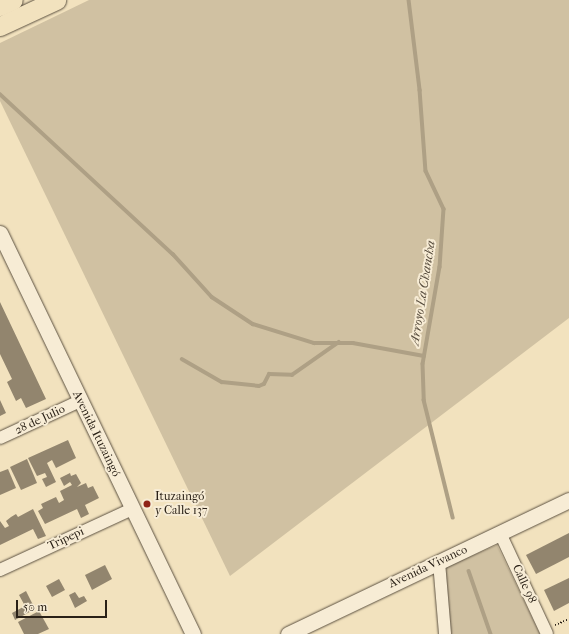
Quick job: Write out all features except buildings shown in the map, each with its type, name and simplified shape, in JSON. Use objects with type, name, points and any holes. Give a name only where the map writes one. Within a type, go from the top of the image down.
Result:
[{"type":"main road","points":[[0,6],[13,0]]},
{"type":"main road","points":[[0,26],[56,0]]},
{"type":"street","name":"Avenida Ituzaingó","points":[[0,233],[193,634]]},
{"type":"street","name":"28 de Julio","points":[[0,438],[80,401]]},
{"type":"street","name":"Avenida Vivanco","points":[[288,634],[569,500]]},
{"type":"street","name":"Tripepi","points":[[0,570],[132,509]]},
{"type":"street","name":"Calle 98","points":[[500,533],[546,632]]},
{"type":"street","points":[[439,562],[445,634]]},
{"type":"path","points":[[546,632],[569,619]]},
{"type":"shaded area","points":[[89,0],[569,0],[569,318],[230,576],[0,101],[0,43]]},
{"type":"shaded area","points":[[497,545],[540,634],[450,634],[443,568]]},
{"type":"waterway","name":"Arroyo La Chancha","points":[[409,0],[420,90],[426,171],[444,209],[440,267],[423,364],[424,400],[453,517]]},
{"type":"waterway","points":[[0,94],[173,254],[212,297],[253,324],[314,343],[353,343],[424,356]]},
{"type":"waterway","points":[[182,359],[222,382],[259,386],[264,384],[269,374],[292,375],[339,342]]},
{"type":"waterway","name":"Arroyo La Chancha","points":[[469,571],[491,634]]},
{"type":"place","name":"Ituzaingó y Calle 137","points":[[147,504]]}]
